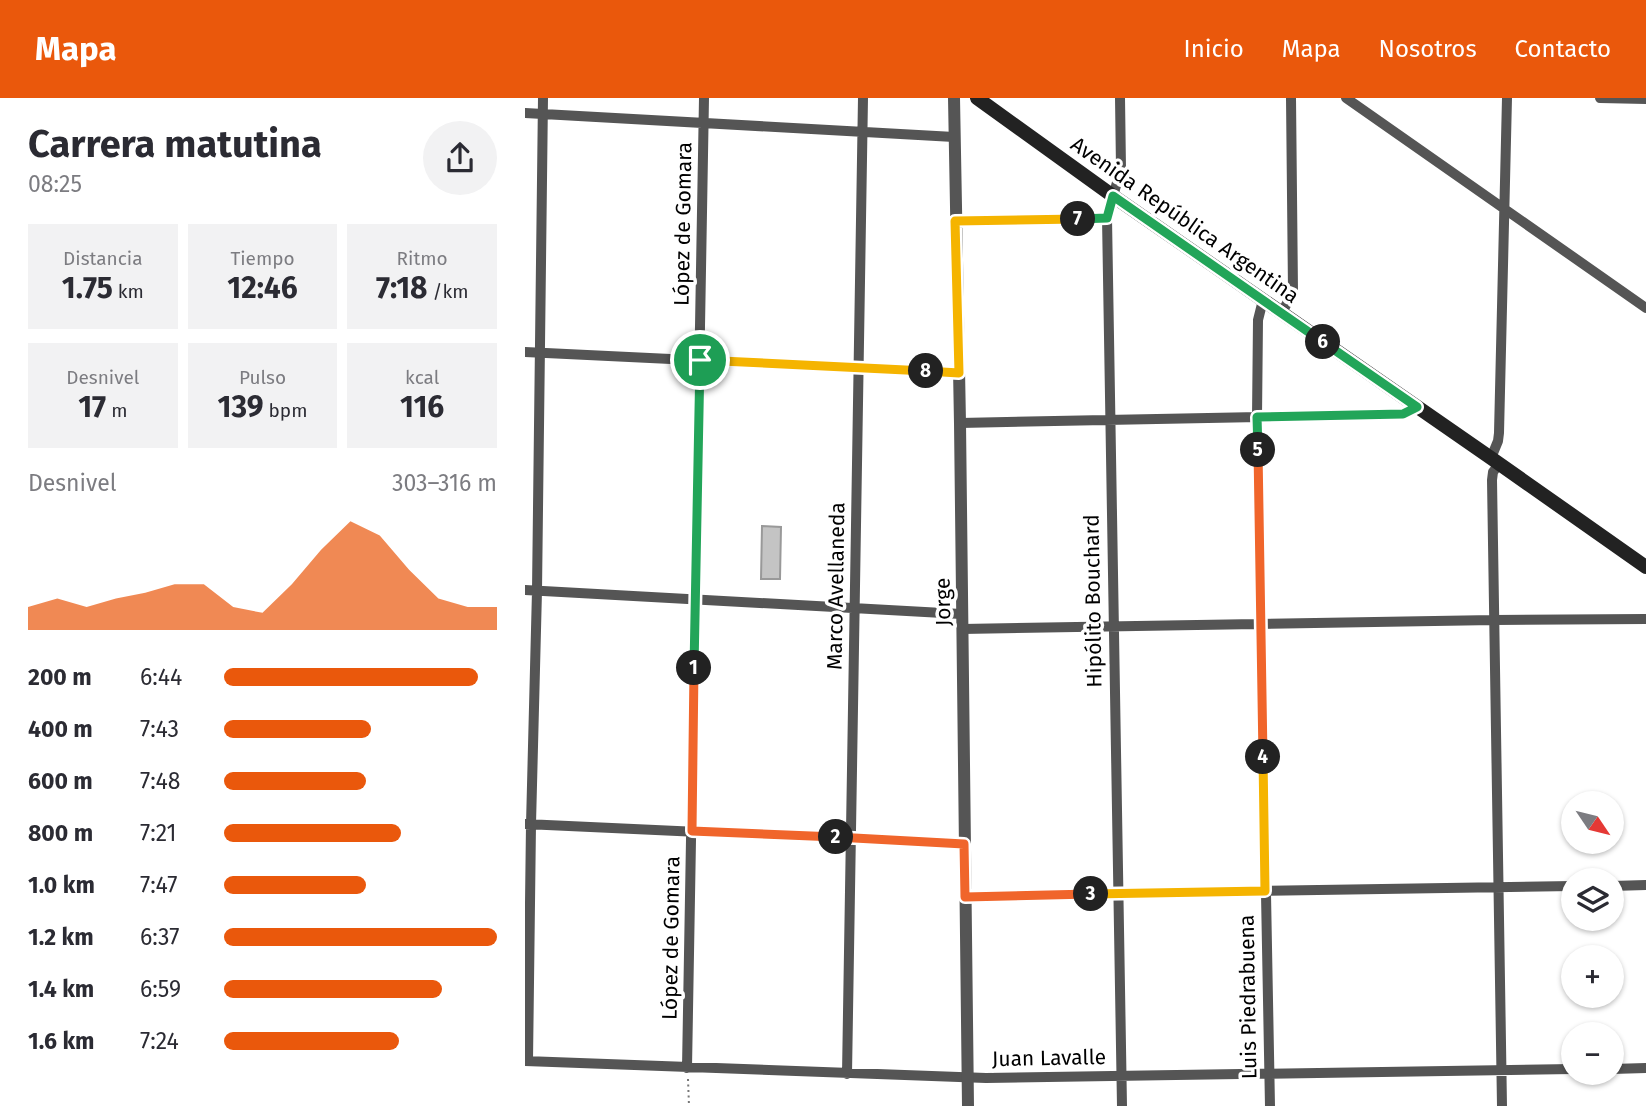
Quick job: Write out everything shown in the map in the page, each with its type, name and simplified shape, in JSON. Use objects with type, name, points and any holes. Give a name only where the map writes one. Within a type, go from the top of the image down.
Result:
[{"type":"main road","name":"Avenida República Argentina","points":[[978,98],[1113,196],[1646,567]]},
{"type":"street","points":[[526,1061],[528,824],[537,591],[543,98]]},
{"type":"street","name":"López de Gomara","points":[[687,1068],[704,98]]},
{"type":"street","name":"Marco Avellaneda","points":[[847,1074],[863,98]]},
{"type":"street","name":"Jorge","points":[[954,98],[968,1106]]},
{"type":"street","name":"Hipólito Bouchard","points":[[1120,98],[1121,168],[1107,218],[1122,1106]]},
{"type":"street","points":[[1282,313],[1293,291],[1291,98]]},
{"type":"street","points":[[1346,98],[1646,308]]},
{"type":"street","points":[[1501,1106],[1492,480],[1499,433],[1507,98]]},
{"type":"street","points":[[1600,98],[1646,99]]},
{"type":"street","points":[[525,113],[954,137]]},
{"type":"street","points":[[955,221],[1107,218]]},
{"type":"street","name":"Luis Piedrabuena","points":[[1263,300],[1258,320],[1257,417],[1270,1106]]},
{"type":"street","points":[[525,352],[959,373]]},
{"type":"street","points":[[960,423],[1403,414],[1417,407]]},
{"type":"street","points":[[525,590],[961,614]]},
{"type":"street","points":[[962,629],[1646,619]]},
{"type":"street","points":[[528,824],[964,844]]},
{"type":"street","points":[[1624,886],[1646,885]]},
{"type":"street","points":[[965,897],[1561,887]]},
{"type":"street","name":"Juan Lavalle","points":[[526,1061],[967,1078],[1561,1069]]},
{"type":"street","points":[[1624,1069],[1646,1068]]},
{"type":"path","points":[[687,1068],[689,1106]]},
{"type":"building","points":[[762,526],[781,527],[780,579],[761,579]]},
{"type":"route","points":[[1113,196],[1417,407],[1403,414],[1257,417],[1265,891],[965,897],[964,844],[692,831],[700,360],[959,373],[955,221],[1107,218],[1113,196]]}]
